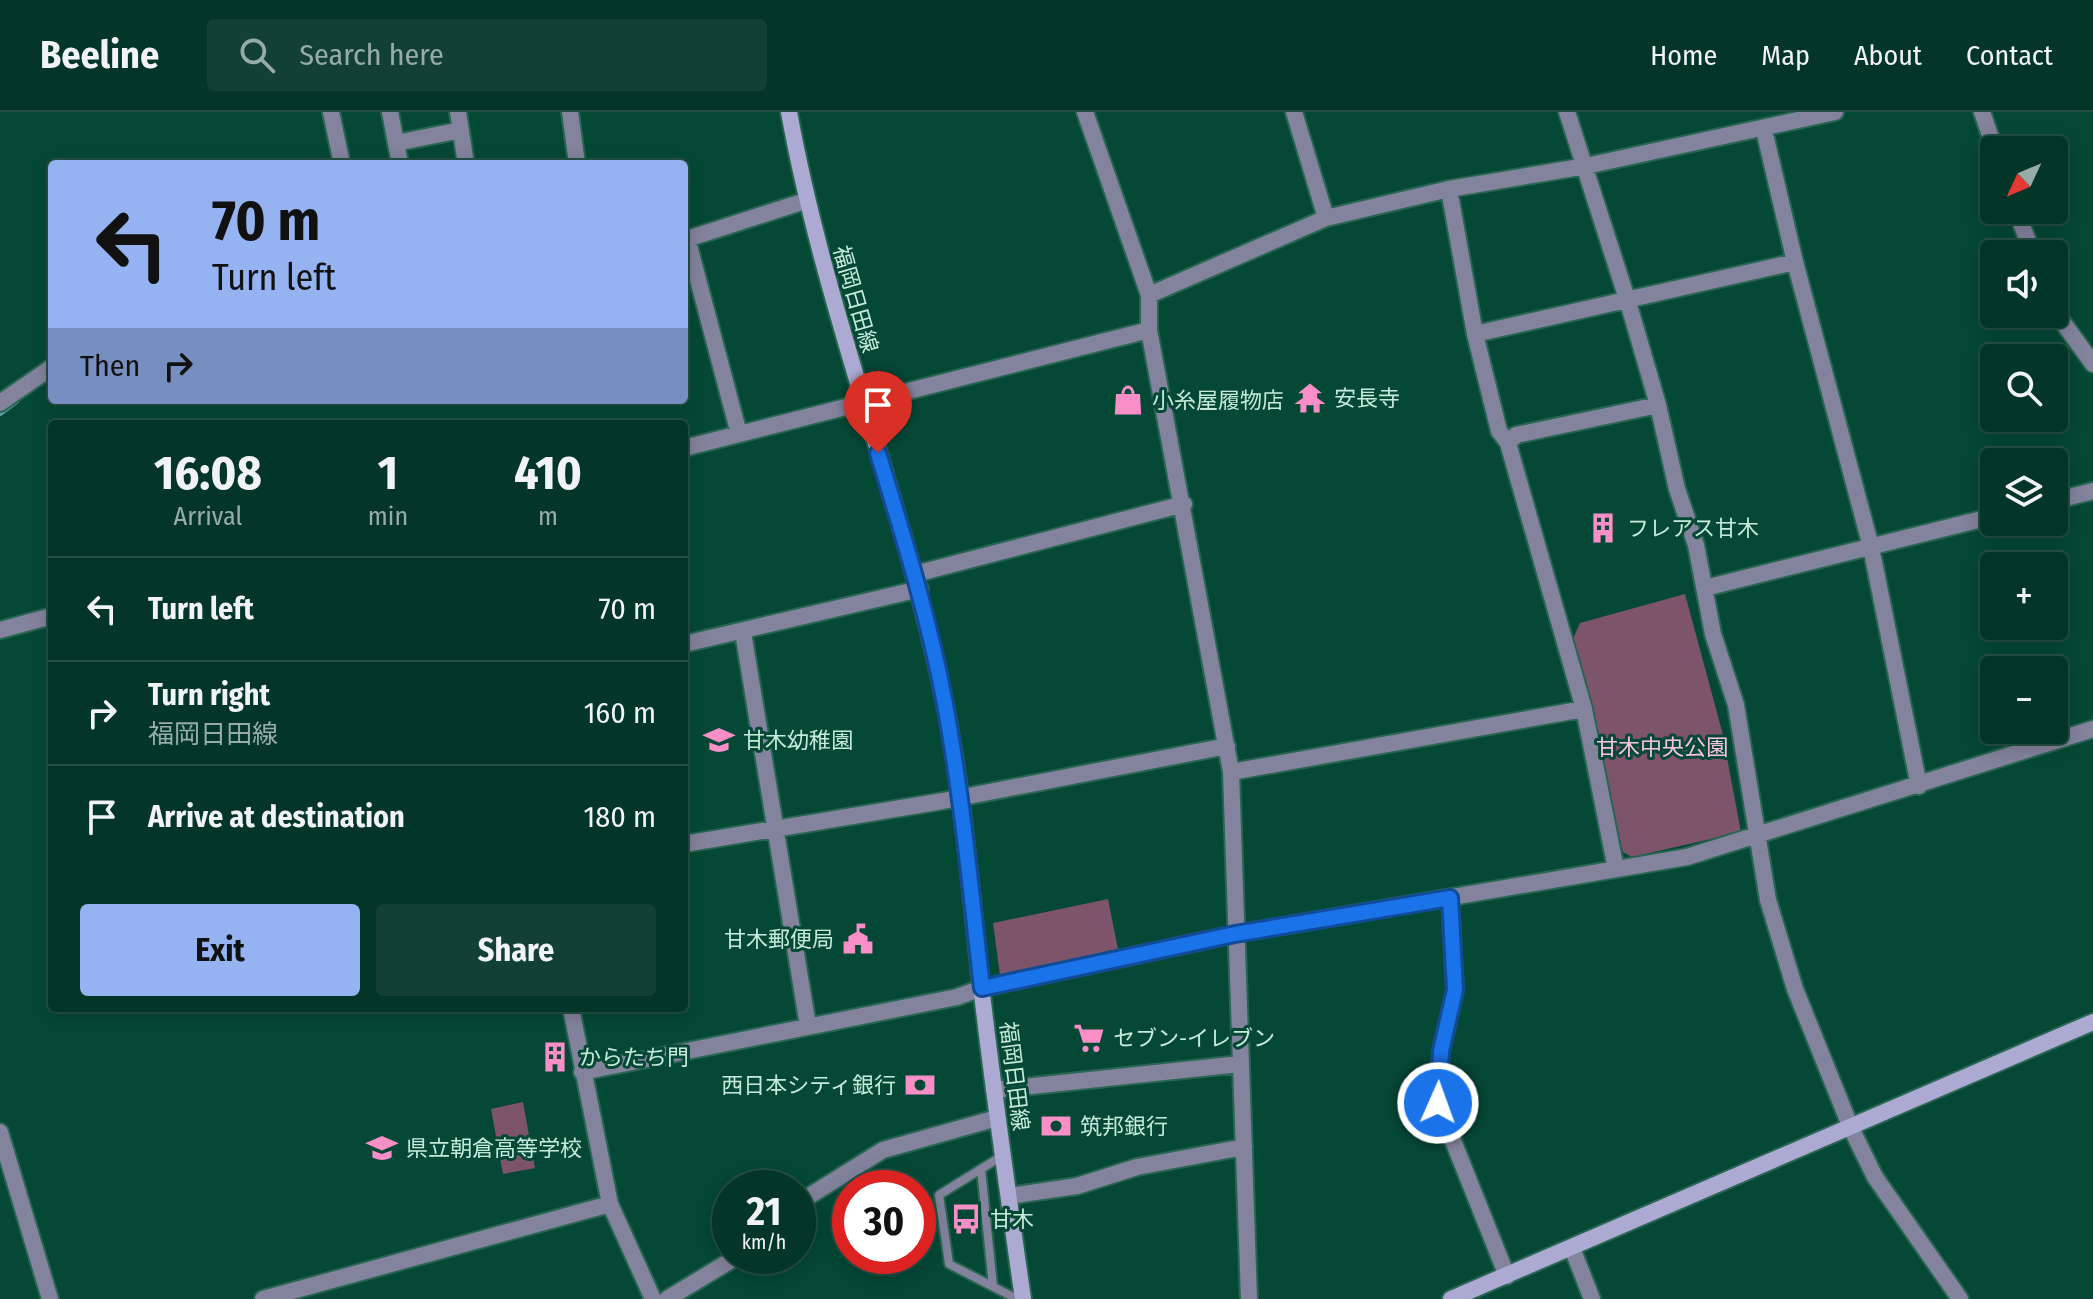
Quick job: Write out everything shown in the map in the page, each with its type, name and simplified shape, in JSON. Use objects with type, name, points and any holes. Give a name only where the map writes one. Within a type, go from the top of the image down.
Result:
[{"type":"main road","name":"福岡日田線","points":[[789,112],[805,201],[862,402],[918,581],[960,798],[997,1118],[1023,1299]]},
{"type":"main road","points":[[1451,1299],[2093,1022]]},
{"type":"street","points":[[331,112],[341,160]]},
{"type":"street","points":[[390,112],[399,160]]},
{"type":"street","points":[[458,112],[465,160]]},
{"type":"street","points":[[570,112],[576,160]]},
{"type":"street","points":[[1085,112],[1149,295],[1149,330],[1184,504],[1231,772],[1249,1299]]},
{"type":"street","points":[[1294,112],[1326,218]]},
{"type":"street","points":[[1567,112],[1658,405],[1705,588],[1713,634],[1736,705],[1780,944],[1809,1028],[1875,1177],[1960,1299]]},
{"type":"street","points":[[1149,295],[1326,218],[1449,189],[1586,166],[1764,130],[1793,116],[1835,112]]},
{"type":"street","points":[[1982,112],[1990,136]]},
{"type":"street","points":[[396,143],[461,130]]},
{"type":"street","points":[[1764,130],[1795,262],[1871,547],[1919,786]]},
{"type":"street","points":[[1449,189],[1475,334],[1499,431],[1508,443],[1584,709],[1616,869]]},
{"type":"street","points":[[688,240],[805,201]]},
{"type":"street","points":[[688,248],[739,434]]},
{"type":"street","points":[[1475,334],[1795,262]]},
{"type":"street","points":[[2067,328],[2093,364]]},
{"type":"street","points":[[688,447],[1149,330]]},
{"type":"street","points":[[0,403],[48,370]]},
{"type":"street","points":[[1508,443],[1516,435],[1658,405]]},
{"type":"street","points":[[2068,497],[2093,491]]},
{"type":"street","points":[[688,643],[743,632],[1184,504]]},
{"type":"street","points":[[1705,588],[1980,520]]},
{"type":"street","points":[[0,630],[48,617]]},
{"type":"street","points":[[743,632],[808,1026]]},
{"type":"street","points":[[1231,772],[1584,709]]},
{"type":"street","points":[[582,1072],[957,997],[982,988],[1235,934],[1687,857],[2093,729]]},
{"type":"street","points":[[688,843],[960,798],[1227,746]]},
{"type":"street","points":[[1450,898],[1455,990],[1441,1051],[1438,1103],[1507,1276]]},
{"type":"street","points":[[572,1012],[610,1204],[653,1299]]},
{"type":"street","points":[[994,1090],[1240,1064]]},
{"type":"street","points":[[816,1192],[883,1150],[997,1118]]},
{"type":"street","points":[[0,1132],[50,1299]]},
{"type":"street","points":[[1009,1196],[1077,1186],[1137,1167],[1244,1147]]},
{"type":"street","points":[[263,1299],[610,1204]]},
{"type":"street","points":[[1572,1248],[1592,1299]]},
{"type":"street","points":[[667,1299],[712,1272]]},
{"type":"lane","points":[[1003,1155],[939,1195],[949,1264],[1017,1299]]},
{"type":"lane","points":[[981,1169],[993,1286]]},
{"type":"green space","name":"甘木中央公園","points":[[1685,594],[1722,731],[1741,832],[1632,857],[1623,852],[1572,641],[1580,623]]},
{"type":"green space","points":[[1108,899],[1118,949],[1000,975],[993,923]]},
{"type":"green space","points":[[523,1102],[535,1168],[503,1174],[491,1109]]},
{"type":"waterway","points":[[0,413],[16,401]]},
{"type":"place","name":"安長寺","points":[[1310,398]]},
{"type":"place","name":"小糸屋履物店","points":[[1128,400]]},
{"type":"place","name":"フレアス甘木","points":[[1603,528]]},
{"type":"place","name":"甘木幼稚園","points":[[719,740]]},
{"type":"place","name":"甘木郵便局","points":[[858,939]]},
{"type":"place","name":"セブン-イレブン","points":[[1089,1038]]},
{"type":"place","name":"からたち門","points":[[555,1057]]},
{"type":"place","name":"西日本シティ銀行","points":[[920,1085]]},
{"type":"place","name":"筑邦銀行","points":[[1056,1126]]},
{"type":"place","name":"県立朝倉高等学校","points":[[382,1148]]},
{"type":"place","name":"甘木","points":[[966,1219]]},
{"type":"route","points":[[878,453],[920,589],[944,699],[960,798],[982,988],[1235,934],[1450,898],[1455,990],[1441,1051],[1438,1103]]}]
